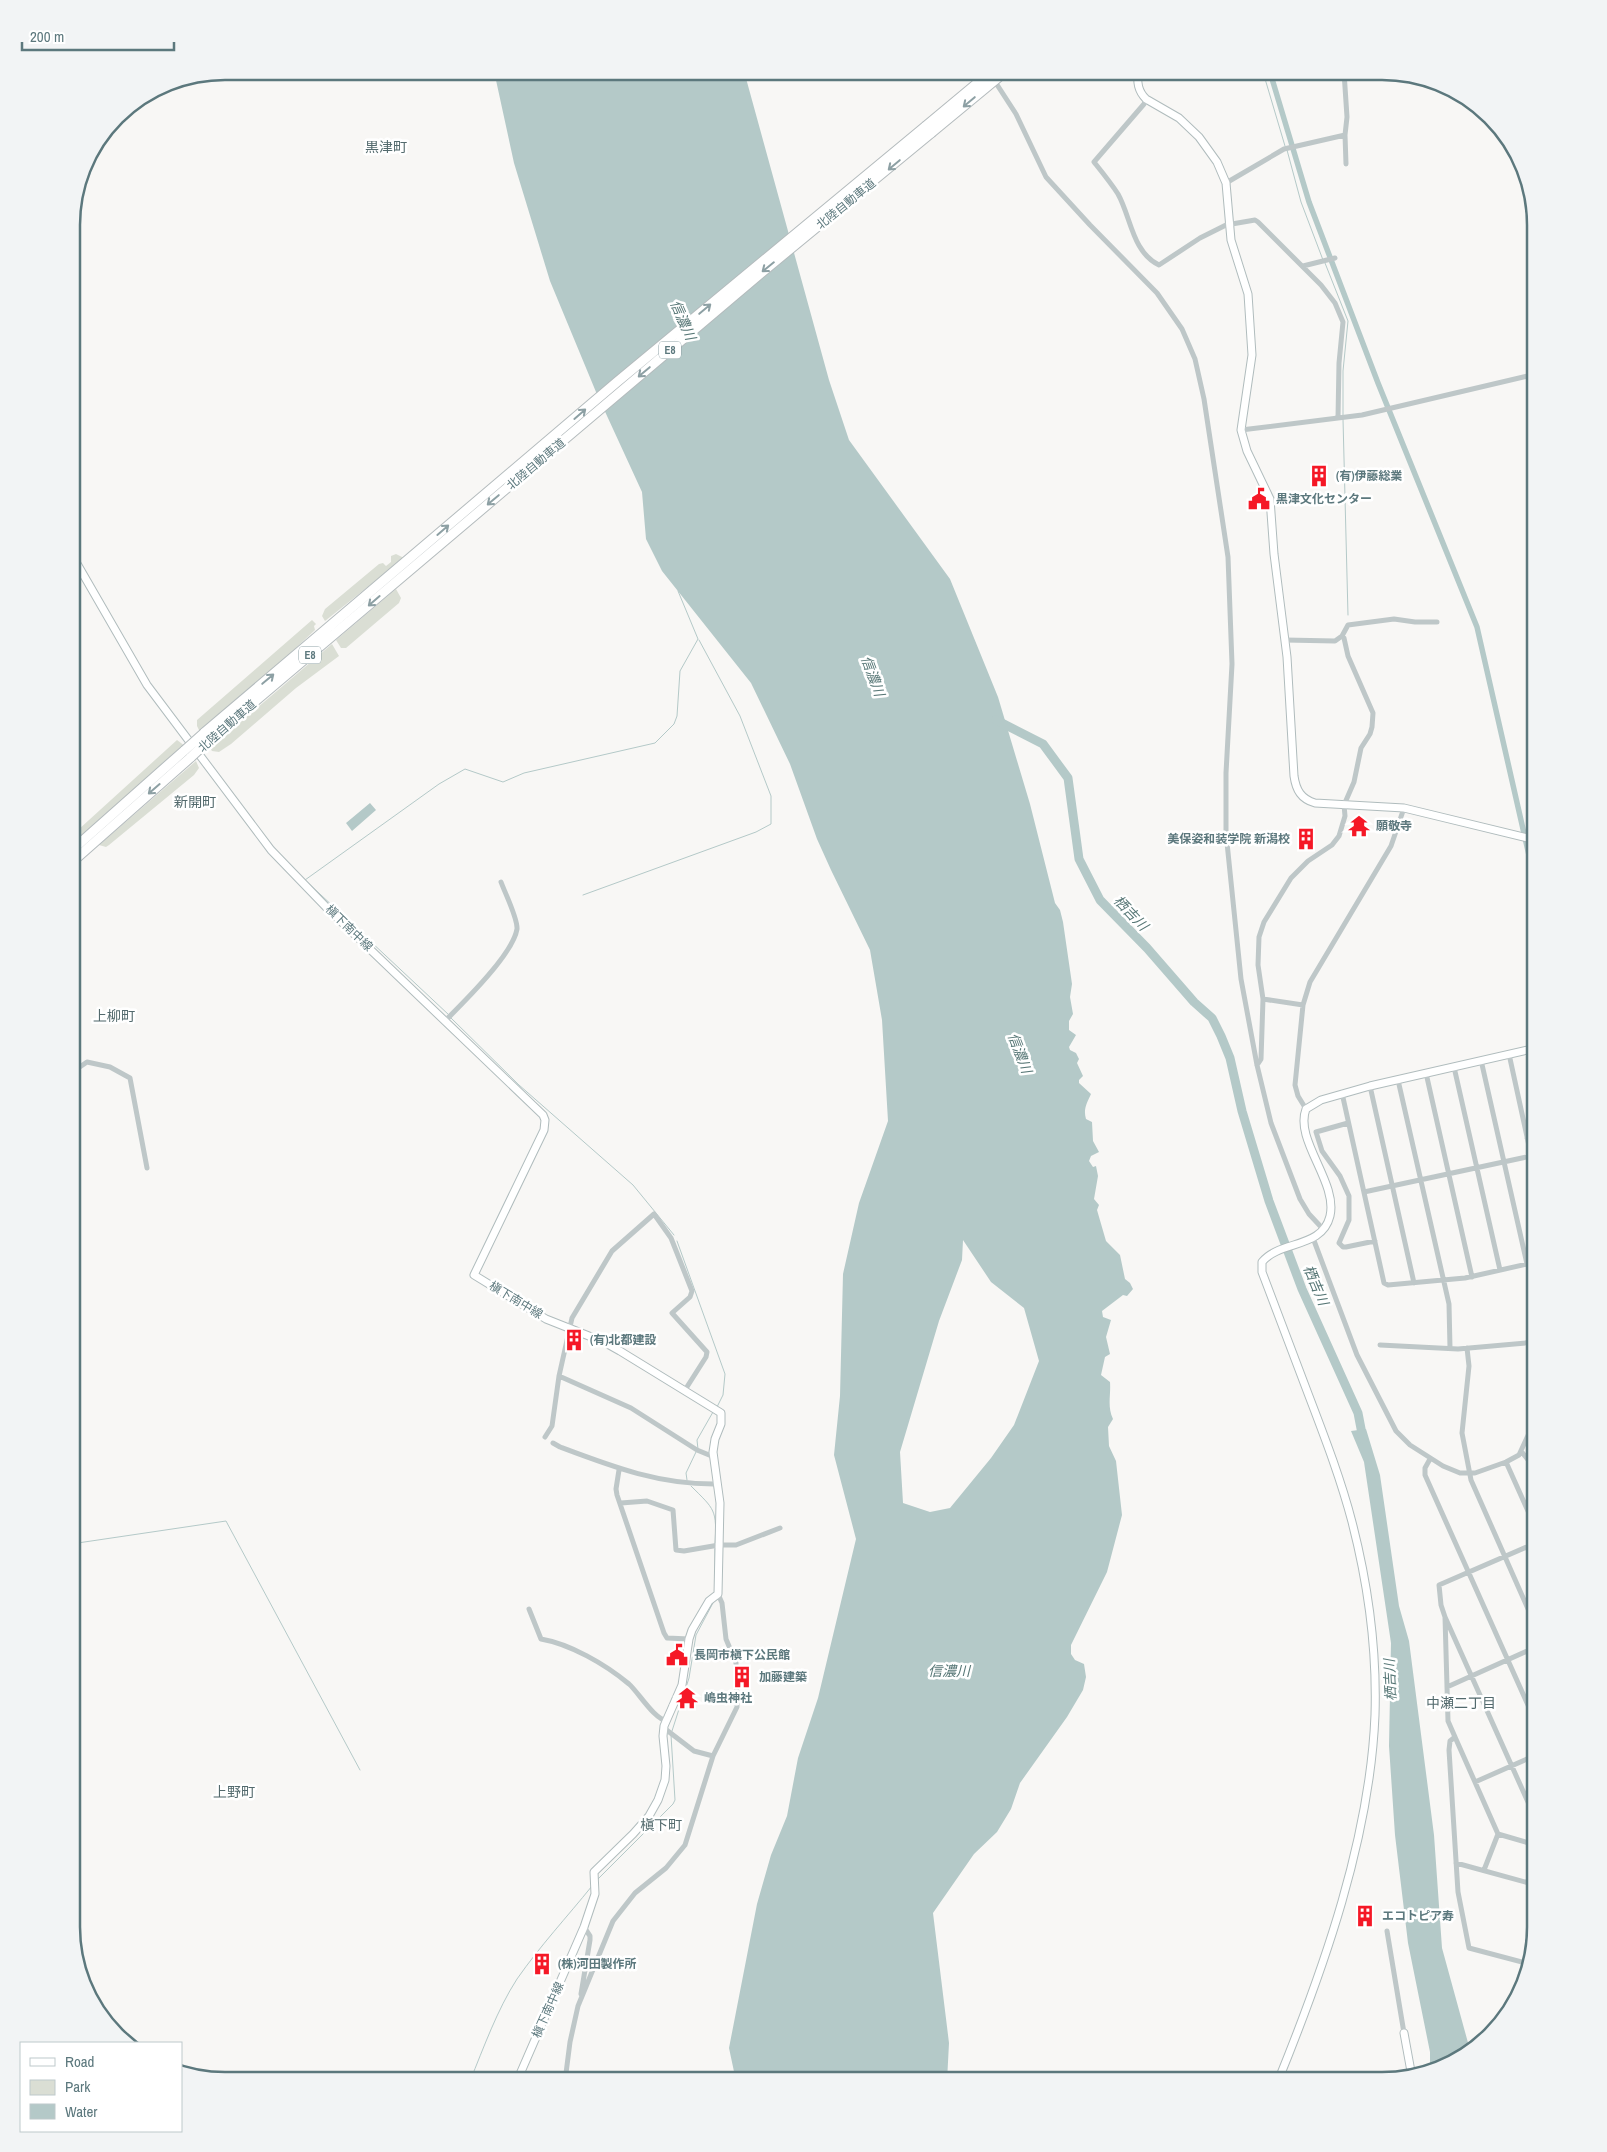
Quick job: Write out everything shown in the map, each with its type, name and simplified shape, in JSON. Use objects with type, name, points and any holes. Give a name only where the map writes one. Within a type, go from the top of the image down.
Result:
[{"type":"highway","name":"北陸自動車道","points":[[409,566],[624,376],[982,80]]},
{"type":"highway","name":"北陸自動車道","points":[[80,844],[409,566],[996,80]]},
{"type":"highway","name":"北陸自動車道","points":[[80,855],[188,753]]},
{"type":"street","points":[[993,80],[1011,106],[1046,176],[1090,225],[1157,292],[1169,308],[1185,334],[1199,373],[1228,557],[1232,664],[1226,773],[1226,833],[1238,956],[1257,1066],[1271,1123],[1300,1199],[1309,1214],[1324,1229]]},
{"type":"street","points":[[1138,80],[1139,89],[1146,99],[1178,118],[1199,138],[1217,162],[1226,183],[1232,245],[1248,294],[1252,356],[1241,430],[1247,451],[1270,499],[1285,640],[1296,784],[1299,793],[1310,802],[1320,804],[1404,808],[1527,838]]},
{"type":"street","points":[[1344,80],[1346,164]]},
{"type":"street","points":[[1146,99],[1144,104],[1094,162],[1117,193],[1138,244],[1145,254],[1158,265],[1200,238],[1230,224],[1255,220],[1304,266],[1335,303],[1343,322],[1339,364],[1338,418]]},
{"type":"street","points":[[1226,183],[1284,149],[1345,135]]},
{"type":"street","points":[[1304,266],[1335,258]]},
{"type":"street","points":[[1241,430],[1362,415],[1527,376]]},
{"type":"street","name":"槇下南中線","points":[[80,569],[147,686],[260,836],[282,862],[328,908],[446,1020],[538,1110],[545,1120],[544,1130],[474,1275],[538,1315],[612,1346],[721,1413],[721,1424],[713,1447],[720,1503],[718,1594],[709,1601],[692,1630],[689,1639],[682,1685],[665,1724],[663,1736],[666,1766],[665,1780],[658,1800],[649,1816],[594,1872],[595,1894],[584,1927],[521,2072]]},
{"type":"street","points":[[1285,640],[1335,641],[1342,636],[1348,624],[1394,619],[1415,622],[1437,622]]},
{"type":"street","points":[[1257,1066],[1261,1059],[1263,999],[1258,954],[1259,936],[1264,922],[1297,871],[1336,840],[1342,825],[1344,804],[1354,782],[1362,748],[1370,734],[1373,713],[1348,656],[1342,636]]},
{"type":"street","points":[[1306,1109],[1298,1096],[1295,1085],[1303,1005],[1310,982],[1392,846],[1404,808]]},
{"type":"street","points":[[446,1020],[502,960],[517,929],[501,882]]},
{"type":"street","points":[[1263,999],[1303,1005]]},
{"type":"street","points":[[1282,2072],[1308,2007],[1328,1946],[1354,1852],[1371,1760],[1375,1691],[1365,1585],[1352,1522],[1323,1433],[1262,1272],[1262,1262],[1270,1254],[1310,1239],[1324,1229],[1330,1217],[1332,1202],[1330,1190],[1319,1170],[1307,1134],[1304,1116],[1306,1109],[1321,1100],[1342,1093],[1527,1050]]},
{"type":"street","points":[[1509,1054],[1527,1138]]},
{"type":"street","points":[[1342,1093],[1384,1283],[1388,1285],[1444,1281],[1472,1277],[1527,1264],[1481,1060]]},
{"type":"street","points":[[80,1067],[87,1062],[110,1067],[130,1078],[147,1168]]},
{"type":"street","points":[[1454,1067],[1500,1270]]},
{"type":"street","points":[[1426,1073],[1472,1277]]},
{"type":"street","points":[[1398,1080],[1449,1304],[1450,1348]]},
{"type":"street","points":[[1370,1086],[1414,1283]]},
{"type":"street","points":[[1348,1123],[1316,1132],[1322,1151],[1340,1176],[1349,1196],[1349,1220],[1338,1243],[1346,1247],[1375,1241]]},
{"type":"street","points":[[1364,1192],[1527,1157]]},
{"type":"street","points":[[545,1437],[552,1426],[559,1376],[572,1318],[606,1258],[615,1247],[654,1214],[672,1238],[692,1291],[690,1297],[672,1313],[707,1352],[685,1390]]},
{"type":"street","points":[[1310,1239],[1357,1355],[1396,1431],[1410,1446],[1451,1470],[1470,1474],[1506,1462],[1519,1454],[1527,1438]]},
{"type":"street","points":[[1380,1345],[1467,1348],[1527,1343]]},
{"type":"street","points":[[1467,1348],[1469,1366],[1462,1433],[1470,1480],[1527,1607]]},
{"type":"street","points":[[559,1376],[631,1408],[696,1450],[714,1458]]},
{"type":"street","points":[[553,1443],[619,1470],[663,1480],[718,1484]]},
{"type":"street","points":[[1521,1451],[1527,1459]]},
{"type":"street","points":[[1430,1459],[1425,1475],[1527,1703]]},
{"type":"street","points":[[1506,1462],[1527,1509]]},
{"type":"street","points":[[619,1470],[616,1489],[664,1634],[667,1638],[689,1639]]},
{"type":"street","points":[[620,1503],[647,1501],[673,1510],[676,1550],[684,1551],[719,1545],[741,1544],[780,1528]]},
{"type":"street","points":[[1527,1547],[1439,1585],[1441,1605],[1445,1616],[1527,1801]]},
{"type":"street","points":[[581,1997],[613,1921],[621,1908],[635,1893],[666,1868],[685,1845],[713,1756],[735,1713],[738,1703],[736,1662],[726,1639],[722,1603],[718,1594]]},
{"type":"street","points":[[529,1609],[541,1638],[564,1644],[618,1676],[638,1693],[659,1718],[694,1751],[713,1756]]},
{"type":"street","points":[[1445,1616],[1448,1721],[1498,1834],[1484,1870]]},
{"type":"street","points":[[1447,1687],[1527,1651]]},
{"type":"street","points":[[1454,1737],[1449,1744],[1456,1863],[1460,1908],[1469,1948],[1523,1962]]},
{"type":"street","points":[[1475,1782],[1527,1759]]},
{"type":"street","points":[[1498,1834],[1527,1842]]},
{"type":"street","points":[[1456,1863],[1527,1882]]},
{"type":"street","points":[[566,2072],[571,2036],[581,1997],[590,1940],[590,1936],[584,1927]]},
{"type":"street","points":[[1387,1931],[1411,2069]]},
{"type":"green space","points":[[396,554],[404,558],[325,621],[322,616],[325,609],[379,564],[383,563],[386,566],[391,562],[391,556]]},
{"type":"green space","points":[[396,589],[401,598],[399,603],[346,648],[341,648],[336,640]]},
{"type":"green space","points":[[312,620],[316,624],[314,626],[315,630],[264,678],[200,732],[197,720]]},
{"type":"green space","points":[[332,644],[339,656],[296,688],[231,744],[219,752],[212,751],[210,748]]},
{"type":"green space","points":[[177,740],[185,746],[81,837],[80,828]]},
{"type":"green space","points":[[196,761],[199,768],[194,775],[109,845],[106,847],[99,845]]},
{"type":"water","name":"信濃川","points":[[496,80],[746,80],[829,380],[849,440],[950,579],[998,697],[1030,804],[1055,903],[1060,910],[1063,922],[1072,984],[1070,997],[1073,1014],[1069,1021],[1069,1030],[1076,1035],[1069,1047],[1070,1050],[1076,1053],[1079,1059],[1077,1063],[1083,1076],[1079,1083],[1091,1094],[1086,1106],[1085,1115],[1086,1119],[1092,1122],[1093,1141],[1099,1152],[1091,1156],[1089,1161],[1093,1167],[1096,1166],[1098,1176],[1094,1199],[1099,1205],[1097,1210],[1106,1241],[1120,1255],[1125,1279],[1133,1289],[1127,1296],[1123,1295],[1102,1311],[1103,1317],[1111,1320],[1106,1337],[1110,1354],[1105,1357],[1101,1375],[1110,1382],[1110,1405],[1113,1419],[1108,1427],[1109,1446],[1116,1461],[1122,1515],[1107,1572],[1071,1645],[1071,1654],[1075,1660],[1084,1664],[1086,1677],[1083,1690],[1067,1717],[1020,1783],[1011,1809],[997,1832],[974,1854],[933,1913],[949,2043],[947,2072],[734,2072],[729,2048],[757,1904],[771,1855],[787,1816],[798,1758],[818,1698],[856,1539],[834,1455],[840,1396],[843,1274],[859,1203],[888,1121],[882,1020],[870,950],[817,839],[790,764],[751,683],[662,571],[646,539],[642,492],[596,392],[550,281],[514,163]],"holes":[[[963,1240],[991,1282],[1024,1308],[1039,1361],[1014,1425],[991,1458],[950,1508],[930,1512],[903,1503],[900,1452],[939,1321],[962,1260]]]},
{"type":"water","points":[[370,803],[376,810],[352,831],[346,823]]},
{"type":"water","points":[[1366,1429],[1380,1475],[1399,1606],[1409,1641],[1434,1835],[1442,1948],[1468,2044],[1446,2057],[1430,2064],[1430,2052],[1408,1943],[1395,1835],[1389,1746],[1391,1643],[1364,1462],[1351,1431]]},
{"type":"waterway","points":[[1265,80],[1285,146]]},
{"type":"waterway","points":[[1272,80],[1309,202],[1378,383],[1477,627],[1527,846]]},
{"type":"waterway","points":[[1287,150],[1301,202],[1323,260]]},
{"type":"waterway","points":[[1325,263],[1348,321],[1343,371],[1343,415]]},
{"type":"waterway","points":[[1343,419],[1348,615]]},
{"type":"waterway","points":[[449,1015],[305,880],[439,784],[465,769],[503,782],[524,773],[655,743],[674,724],[677,716],[680,671],[698,639],[678,591]]},
{"type":"waterway","points":[[583,895],[756,832],[771,824],[771,796],[740,716],[699,640]]},
{"type":"waterway","name":"栖吉川","points":[[996,720],[1043,744],[1068,778],[1079,859],[1100,900],[1147,948],[1194,1002],[1212,1018],[1230,1058],[1242,1111],[1269,1201],[1302,1289],[1358,1413],[1363,1439]]},
{"type":"waterway","points":[[451,1018],[519,1085],[633,1185],[674,1235]]},
{"type":"waterway","points":[[677,1241],[725,1374],[723,1395],[717,1407]]},
{"type":"waterway","points":[[698,1449],[697,1440],[713,1412]]},
{"type":"waterway","points":[[687,1480],[686,1473],[696,1452]]},
{"type":"waterway","points":[[691,1486],[713,1511],[715,1517],[715,1545]]},
{"type":"waterway","points":[[80,1543],[226,1521],[360,1770]]},
{"type":"waterway","points":[[715,1549],[715,1574]]},
{"type":"waterway","points":[[672,1731],[689,1678],[696,1635],[714,1601]]},
{"type":"waterway","points":[[598,1879],[673,1804],[675,1800],[671,1735]]},
{"type":"waterway","points":[[474,2072],[497,2016],[517,1979],[544,1943],[592,1886]]},
{"type":"place","name":"(有)伊藤総業","points":[[1319,476]]},
{"type":"place","name":"黒津文化センター","points":[[1259,499]]},
{"type":"place","name":"願敬寺","points":[[1359,826]]},
{"type":"place","name":"美保姿和装学院 新潟校","points":[[1306,839]]},
{"type":"place","name":"(有)北都建設","points":[[574,1340]]},
{"type":"place","name":"長岡市槇下公民館","points":[[677,1655]]},
{"type":"place","name":"加藤建築","points":[[742,1677]]},
{"type":"place","name":"嶋虫神社","points":[[687,1698]]},
{"type":"place","name":"エコトピア寿","points":[[1365,1916]]},
{"type":"place","name":"(株)河田製作所","points":[[542,1964]]},
{"type":"district","name":"黒津町","points":[[386,147]]},
{"type":"district","name":"新開町","points":[[195,802]]},
{"type":"district","name":"上柳町","points":[[114,1016]]},
{"type":"district","name":"中瀬二丁目","points":[[1461,1703]]},
{"type":"district","name":"上野町","points":[[234,1792]]},
{"type":"district","name":"槇下町","points":[[661,1825]]}]
